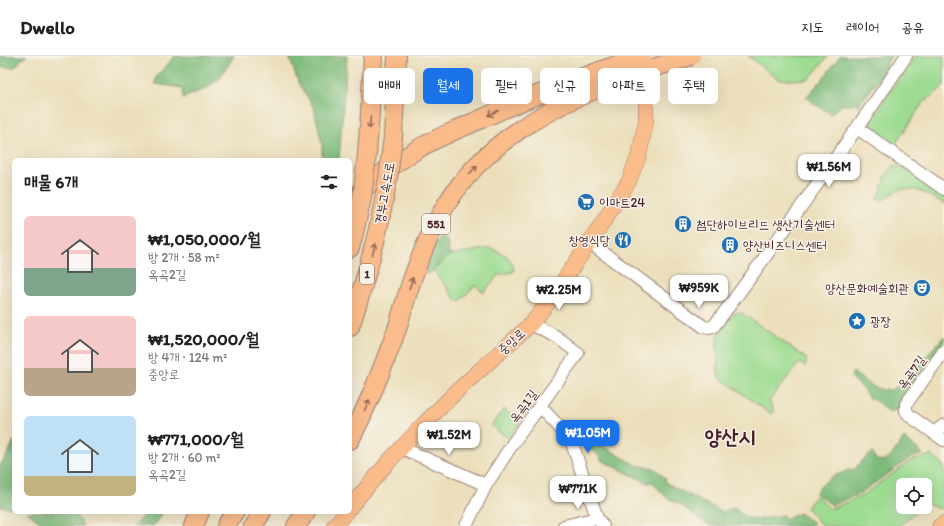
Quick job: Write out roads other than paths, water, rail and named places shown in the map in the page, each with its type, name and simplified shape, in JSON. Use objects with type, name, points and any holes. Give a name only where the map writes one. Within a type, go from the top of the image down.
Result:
[{"type":"highway","name":"경부고속도로","points":[[352,240],[362,198],[367,154],[373,56]]},
{"type":"highway","name":"경부고속도로","points":[[352,321],[364,286],[374,248],[388,178],[393,137],[397,56]]},
{"type":"highway","name":"551","points":[[622,68],[640,56]]},
{"type":"highway","name":"551","points":[[650,68],[691,56]]},
{"type":"highway","name":"551","points":[[352,198],[366,185],[395,164],[418,149],[445,135],[500,110],[563,85],[598,78]]},
{"type":"highway","name":"551","points":[[352,436],[379,377],[414,274],[446,205],[461,184],[482,160],[496,147],[522,128],[598,83]]},
{"type":"highway","points":[[194,526],[199,514]]},
{"type":"highway","points":[[226,526],[234,514]]},
{"type":"highway","points":[[253,526],[261,514]]},
{"type":"highway","points":[[296,526],[305,514]]},
{"type":"main road","name":"중앙로","points":[[352,505],[402,448],[458,390],[531,324],[551,299],[590,243],[629,181],[639,155],[646,121],[646,92],[640,56]]},
{"type":"main road","points":[[334,526],[344,514]]},
{"type":"main road","points":[[940,526],[944,523]]},
{"type":"street","points":[[590,243],[704,327],[713,327],[734,301],[857,128],[906,56]]},
{"type":"street","points":[[857,128],[944,189]]},
{"type":"street","name":"옥곡1길","points":[[466,526],[486,485],[513,443],[578,353],[557,338],[531,324]]},
{"type":"street","name":"옥곡7길","points":[[944,351],[906,404],[906,411],[910,416],[944,440]]},
{"type":"street","points":[[540,406],[571,440],[600,522],[564,526]]},
{"type":"street","points":[[934,433],[944,425]]},
{"type":"street","points":[[402,448],[486,485]]},
{"type":"place","name":"이마트24","points":[[586,202]]},
{"type":"place","name":"첨단하이브리드 생산기술센터","points":[[683,224]]},
{"type":"place","name":"창영식당","points":[[623,240]]},
{"type":"place","name":"양산비즈니스센터","points":[[730,245]]},
{"type":"place","name":"양산문화예술회관","points":[[922,288]]},
{"type":"place","name":"광장","points":[[857,321]]},
{"type":"district","name":"양산시","points":[[730,437]]}]
